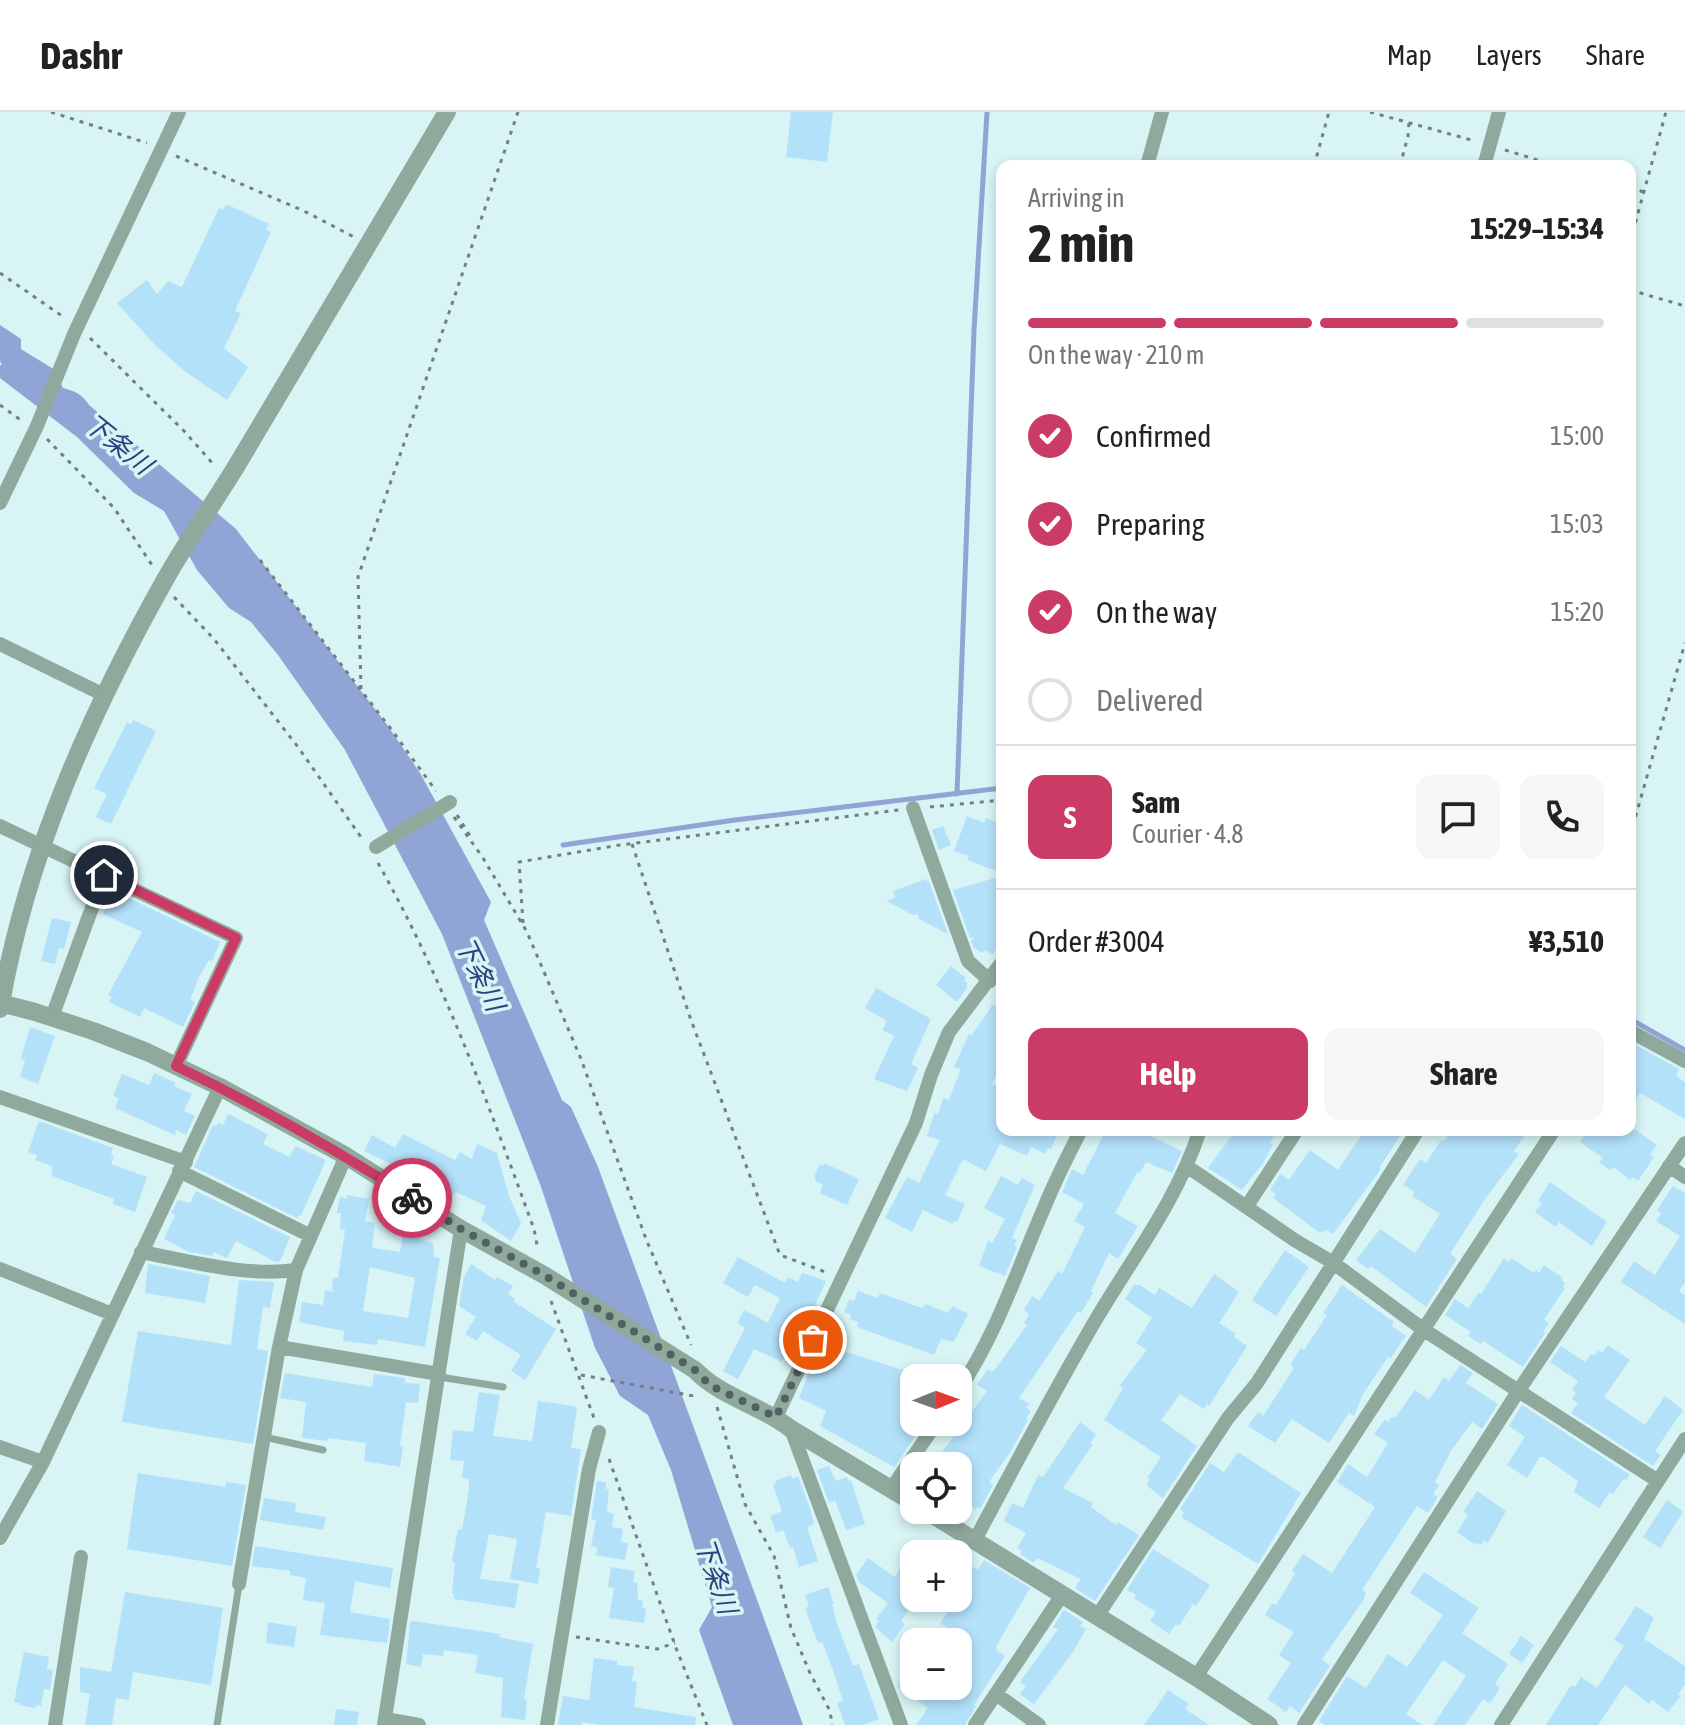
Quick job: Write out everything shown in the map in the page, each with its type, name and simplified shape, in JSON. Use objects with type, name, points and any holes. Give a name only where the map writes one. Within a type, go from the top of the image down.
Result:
[{"type":"street","points":[[0,503],[36,428],[76,331],[179,112]]},
{"type":"street","points":[[0,1009],[17,923],[42,845],[104,695],[160,576],[223,489],[447,112]]},
{"type":"street","points":[[1149,160],[1162,112]]},
{"type":"street","points":[[1486,160],[1499,112]]},
{"type":"street","points":[[0,644],[104,695]]},
{"type":"street","points":[[373,849],[450,802]]},
{"type":"street","points":[[913,808],[968,961],[990,981]]},
{"type":"street","points":[[0,826],[236,938],[176,1066]]},
{"type":"street","points":[[52,1017],[104,875]]},
{"type":"street","points":[[901,1725],[784,1423],[842,1279],[916,1123],[949,1032],[996,972]]},
{"type":"street","points":[[0,1003],[52,1017],[147,1052],[220,1087],[346,1156],[461,1229],[544,1275],[695,1370],[705,1391],[784,1423],[900,1494]]},
{"type":"street","points":[[1636,1034],[1685,1061]]},
{"type":"street","points":[[0,1538],[43,1462],[220,1087]]},
{"type":"street","points":[[0,1097],[182,1166],[309,1235]]},
{"type":"street","points":[[972,1370],[1078,1136]]},
{"type":"street","points":[[975,1540],[1077,1351],[1174,1196],[1198,1136]]},
{"type":"street","points":[[1247,1206],[1293,1136]]},
{"type":"street","points":[[1098,1615],[1228,1418],[1257,1383],[1414,1136]]},
{"type":"street","points":[[1196,1677],[1550,1136]]},
{"type":"street","points":[[1304,1725],[1519,1390],[1685,1143]]},
{"type":"street","points":[[239,1584],[279,1347],[296,1270],[346,1156]]},
{"type":"street","points":[[1669,1166],[1685,1177]]},
{"type":"street","points":[[1188,1167],[1332,1262],[1424,1330],[1658,1481]]},
{"type":"street","points":[[419,1725],[384,1722],[461,1229]]},
{"type":"street","points":[[141,1252],[276,1273],[296,1270]]},
{"type":"street","points":[[0,1269],[112,1314]]},
{"type":"street","points":[[279,1347],[439,1374]]},
{"type":"street","points":[[547,1725],[589,1469],[599,1432]]},
{"type":"street","points":[[891,1489],[927,1436]]},
{"type":"street","points":[[1501,1725],[1685,1439]]},
{"type":"street","points":[[0,1447],[43,1462]]},
{"type":"street","points":[[948,1524],[1269,1725]]},
{"type":"street","points":[[55,1725],[81,1557]]},
{"type":"street","points":[[975,1725],[1062,1595]]},
{"type":"street","points":[[996,1694],[1039,1725]]},
{"type":"lane","points":[[439,1374],[446,1378],[503,1387]]},
{"type":"lane","points":[[264,1437],[323,1450]]},
{"type":"lane","points":[[217,1725],[239,1584]]},
{"type":"path","points":[[51,112],[142,140],[199,164],[304,211],[366,247]]},
{"type":"path","points":[[361,690],[358,577],[518,112]]},
{"type":"path","points":[[1316,160],[1329,112]]},
{"type":"path","points":[[1370,112],[1537,160]]},
{"type":"path","points":[[1636,221],[1666,112]]},
{"type":"path","points":[[1401,160],[1409,123]]},
{"type":"path","points":[[1636,190],[1644,192]]},
{"type":"path","points":[[0,273],[110,356],[213,464]]},
{"type":"path","points":[[1636,292],[1685,306]]},
{"type":"path","points":[[0,405],[36,428],[106,499],[160,576],[214,639],[373,849],[436,975],[476,1071],[539,1246],[544,1275],[599,1432],[707,1725]]},
{"type":"path","points":[[260,560],[437,792]]},
{"type":"path","points":[[1636,815],[1685,643]]},
{"type":"path","points":[[523,926],[519,862],[632,844],[913,808],[996,801]]},
{"type":"path","points":[[450,802],[523,926],[581,1059],[646,1239],[691,1346]]},
{"type":"path","points":[[455,818],[482,856]]},
{"type":"path","points":[[632,844],[691,1020],[780,1255],[842,1279]]},
{"type":"path","points":[[579,1375],[705,1391],[745,1504],[774,1556],[791,1628],[830,1711],[832,1725]]},
{"type":"path","points":[[562,1635],[657,1649],[675,1643]]},
{"type":"water","name":"下条川","points":[[0,325],[21,339],[21,349],[55,370],[63,388],[81,396],[236,529],[388,726],[420,773],[491,902],[484,920],[562,1100],[571,1107],[598,1167],[803,1725],[733,1725],[699,1630],[712,1607],[671,1470],[648,1415],[620,1396],[595,1348],[540,1184],[442,934],[345,750],[251,622],[229,608],[197,570],[164,511],[134,493],[77,437],[0,378]]},
{"type":"building","points":[[791,112],[833,112],[827,162],[786,157]]},
{"type":"building","points":[[226,204],[269,224],[266,230],[271,232],[235,311],[241,313],[224,348],[248,367],[227,400],[187,373],[156,346],[117,303],[147,280],[157,294],[168,281],[182,287],[219,208],[223,210]]},
{"type":"building","points":[[133,720],[156,731],[111,824],[96,817],[107,794],[94,788],[127,722],[131,724]]},
{"type":"building","points":[[967,816],[984,823],[986,818],[996,822],[996,871],[967,860],[969,856],[954,851]]},
{"type":"building","points":[[943,826],[951,845],[939,850],[932,830]]},
{"type":"building","points":[[996,878],[996,948],[993,954],[974,948],[971,941],[975,937],[970,938],[953,890]]},
{"type":"building","points":[[926,879],[948,934],[919,919],[918,914],[913,915],[886,901],[895,898],[893,891]]},
{"type":"building","points":[[114,891],[220,942],[212,961],[209,960],[200,975],[190,1000],[195,1002],[183,1027],[144,1008],[140,1017],[109,1002],[112,997],[108,995],[142,932],[103,914]]},
{"type":"building","points":[[52,918],[71,922],[64,949],[59,948],[55,964],[41,961]]},
{"type":"building","points":[[951,966],[966,978],[967,983],[957,1002],[936,985]]},
{"type":"building","points":[[876,988],[931,1019],[911,1064],[918,1068],[907,1091],[874,1079],[894,1036],[882,1030],[887,1021],[865,1008]]},
{"type":"building","points":[[993,1004],[996,1006],[996,1075],[992,1084],[996,1086],[996,1136],[1056,1136],[1045,1154],[1031,1147],[1027,1156],[1000,1144],[986,1171],[963,1159],[945,1195],[965,1204],[957,1222],[953,1224],[923,1210],[912,1232],[885,1218],[907,1177],[919,1183],[940,1140],[927,1136],[934,1113],[938,1114],[943,1098],[949,1100],[961,1069],[954,1067],[969,1034],[972,1035]]},
{"type":"building","points":[[30,1027],[55,1036],[38,1084],[20,1077],[25,1061],[21,1058]]},
{"type":"building","points":[[1636,1045],[1679,1069],[1676,1076],[1685,1082],[1685,1119],[1640,1093],[1636,1099]]},
{"type":"building","points":[[154,1073],[192,1094],[184,1111],[195,1116],[186,1135],[176,1130],[175,1135],[115,1108],[119,1098],[113,1096],[122,1074],[149,1085]]},
{"type":"building","points":[[228,1114],[268,1134],[263,1144],[290,1157],[295,1146],[326,1160],[301,1216],[297,1218],[194,1167],[213,1125],[216,1126],[218,1122],[223,1125]]},
{"type":"building","points":[[39,1121],[113,1148],[111,1164],[147,1177],[135,1212],[113,1204],[114,1199],[52,1176],[52,1166],[35,1160],[37,1155],[28,1152]]},
{"type":"building","points":[[1636,1130],[1657,1145],[1650,1154],[1654,1157],[1638,1181],[1632,1177],[1630,1180],[1613,1167],[1610,1170],[1599,1162],[1603,1158],[1580,1142],[1584,1136],[1636,1136]]},
{"type":"building","points":[[403,1134],[455,1160],[460,1152],[472,1159],[477,1144],[497,1153],[509,1196],[521,1223],[511,1241],[481,1220],[486,1206],[456,1192],[448,1199],[406,1171],[364,1151],[372,1135],[395,1148]]},
{"type":"building","points":[[1103,1136],[1151,1136],[1182,1151],[1172,1173],[1146,1162],[1140,1173],[1137,1172],[1115,1213],[1138,1226],[1118,1259],[1109,1253],[1091,1291],[1093,1293],[1081,1313],[1078,1311],[1019,1398],[1029,1404],[1026,1408],[1031,1411],[1028,1420],[989,1482],[993,1485],[980,1509],[976,1509],[972,1507],[972,1452],[942,1452],[954,1436],[972,1436],[972,1411],[987,1391],[977,1385],[988,1369],[992,1372],[996,1368],[1027,1325],[1024,1323],[1029,1314],[1024,1310],[1032,1296],[1039,1301],[1058,1271],[1062,1274],[1085,1227],[1074,1221],[1084,1204],[1062,1192],[1072,1169],[1083,1175]]},
{"type":"building","points":[[1232,1136],[1274,1136],[1263,1163],[1242,1190],[1208,1168]]},
{"type":"building","points":[[1361,1136],[1400,1136],[1381,1169],[1333,1234],[1326,1230],[1320,1233],[1273,1198],[1276,1194],[1270,1190],[1280,1174],[1289,1180],[1310,1150],[1338,1170]]},
{"type":"building","points":[[1448,1136],[1524,1136],[1514,1151],[1519,1154],[1485,1199],[1450,1254],[1457,1259],[1426,1307],[1371,1266],[1368,1269],[1356,1260],[1380,1229],[1415,1253],[1440,1214],[1412,1196],[1415,1192],[1403,1185],[1420,1159],[1426,1163],[1441,1140],[1443,1142]]},
{"type":"building","points":[[824,1163],[859,1179],[847,1205],[820,1193],[823,1185],[814,1177],[820,1164],[823,1166]]},
{"type":"building","points":[[1001,1176],[1018,1185],[1022,1178],[1035,1185],[1012,1238],[1017,1240],[1014,1246],[1017,1247],[1005,1276],[979,1266],[988,1241],[992,1243],[1005,1219],[984,1208]]},
{"type":"building","points":[[1550,1182],[1607,1222],[1592,1246],[1559,1222],[1556,1227],[1535,1212]]},
{"type":"building","points":[[1673,1186],[1685,1193],[1685,1282],[1679,1291],[1685,1295],[1685,1324],[1621,1282],[1634,1261],[1655,1275],[1680,1236],[1656,1221],[1661,1213],[1657,1210]]},
{"type":"building","points":[[196,1191],[290,1237],[280,1261],[276,1262],[236,1241],[227,1258],[213,1252],[213,1256],[189,1252],[164,1239],[178,1200],[190,1203]]},
{"type":"building","points":[[347,1195],[369,1199],[365,1221],[375,1223],[372,1248],[400,1252],[403,1234],[433,1243],[434,1257],[440,1258],[425,1347],[378,1339],[377,1345],[343,1341],[344,1331],[299,1322],[302,1302],[323,1305],[325,1290],[335,1292],[332,1290],[333,1278],[338,1278],[345,1230],[340,1229],[341,1213],[337,1213],[340,1197],[347,1199]],"holes":[[[370,1267],[415,1278],[408,1318],[363,1311]]]},
{"type":"building","points":[[1285,1250],[1309,1267],[1276,1316],[1252,1300]]},
{"type":"building","points":[[738,1257],[785,1283],[788,1277],[798,1282],[802,1273],[826,1281],[803,1337],[795,1333],[782,1362],[754,1349],[738,1379],[723,1371],[745,1328],[737,1323],[744,1310],[768,1323],[780,1298],[755,1285],[748,1297],[723,1283]]},
{"type":"building","points":[[1504,1258],[1508,1262],[1511,1258],[1534,1273],[1536,1270],[1539,1273],[1544,1265],[1563,1278],[1561,1280],[1565,1283],[1565,1288],[1544,1320],[1549,1323],[1545,1333],[1523,1367],[1483,1341],[1481,1344],[1468,1336],[1471,1332],[1445,1315],[1455,1299],[1468,1308]]},
{"type":"building","points":[[148,1264],[210,1276],[205,1303],[145,1293]]},
{"type":"building","points":[[471,1264],[495,1280],[497,1277],[513,1286],[508,1294],[515,1299],[514,1302],[556,1329],[525,1380],[511,1371],[521,1355],[483,1331],[477,1341],[465,1334],[476,1317],[459,1306],[464,1277]]},
{"type":"building","points":[[1214,1274],[1239,1292],[1219,1323],[1247,1346],[1209,1406],[1207,1404],[1204,1409],[1180,1394],[1161,1420],[1197,1446],[1163,1498],[1146,1485],[1150,1479],[1147,1478],[1161,1457],[1104,1420],[1123,1388],[1119,1386],[1147,1350],[1136,1343],[1152,1318],[1125,1299],[1134,1285],[1140,1285],[1155,1295],[1159,1288],[1192,1308]]},
{"type":"building","points":[[239,1280],[274,1282],[270,1308],[263,1307],[257,1349],[268,1351],[253,1444],[122,1422],[138,1331],[231,1345]]},
{"type":"building","points":[[1342,1285],[1394,1322],[1392,1326],[1406,1336],[1363,1394],[1354,1416],[1349,1413],[1329,1443],[1292,1419],[1275,1443],[1248,1426],[1258,1412],[1263,1416],[1294,1368],[1290,1365],[1327,1315],[1323,1313]]},
{"type":"building","points":[[858,1291],[878,1298],[880,1293],[922,1308],[926,1304],[947,1313],[953,1306],[968,1314],[954,1342],[941,1339],[934,1355],[857,1327],[858,1322],[844,1312],[849,1299],[854,1301]]},
{"type":"building","points":[[1608,1345],[1630,1360],[1604,1397],[1645,1425],[1665,1396],[1683,1410],[1655,1451],[1661,1455],[1653,1466],[1571,1413],[1578,1403],[1572,1399],[1576,1393],[1572,1390],[1578,1381],[1550,1362],[1561,1346],[1585,1362],[1598,1350],[1602,1353]]},
{"type":"building","points":[[834,1348],[900,1369],[900,1436],[914,1438],[904,1452],[900,1452],[894,1467],[820,1426],[826,1411],[799,1398],[815,1358],[828,1365]]},
{"type":"building","points":[[1460,1365],[1473,1373],[1466,1383],[1498,1404],[1482,1429],[1472,1422],[1451,1451],[1435,1482],[1439,1485],[1433,1494],[1438,1497],[1428,1513],[1417,1506],[1362,1590],[1366,1593],[1363,1601],[1322,1659],[1330,1666],[1299,1713],[1290,1706],[1286,1712],[1267,1699],[1291,1663],[1279,1655],[1294,1632],[1265,1615],[1272,1603],[1276,1605],[1303,1554],[1332,1573],[1375,1507],[1337,1482],[1348,1464],[1367,1477],[1388,1443],[1374,1434],[1385,1419],[1388,1422],[1392,1416],[1395,1418],[1415,1390],[1429,1400],[1444,1377],[1449,1381]]},
{"type":"building","points":[[285,1373],[372,1387],[374,1374],[405,1378],[405,1383],[420,1384],[418,1403],[406,1402],[400,1467],[364,1461],[366,1443],[302,1438],[306,1402],[280,1398]]},
{"type":"building","points":[[479,1392],[500,1395],[493,1436],[532,1441],[538,1401],[577,1409],[571,1448],[581,1449],[571,1516],[546,1512],[536,1568],[540,1568],[538,1584],[510,1579],[517,1539],[489,1534],[480,1579],[519,1584],[515,1608],[454,1599],[452,1594],[455,1562],[452,1561],[458,1529],[462,1530],[469,1489],[469,1479],[462,1478],[464,1461],[450,1460],[453,1430],[473,1432]]},
{"type":"building","points":[[1522,1405],[1630,1475],[1623,1479],[1613,1494],[1610,1492],[1599,1508],[1574,1492],[1578,1481],[1544,1457],[1540,1457],[1527,1478],[1507,1465],[1525,1437],[1509,1426]]},
{"type":"building","points":[[1080,1422],[1096,1434],[1090,1443],[1093,1444],[1063,1488],[1093,1503],[1091,1507],[1116,1525],[1118,1522],[1139,1535],[1095,1601],[1075,1588],[1081,1579],[1037,1558],[1034,1563],[1020,1554],[1022,1551],[1017,1548],[1026,1533],[1004,1521],[1012,1503],[1023,1508],[1038,1475],[1043,1477]]},
{"type":"building","points":[[1238,1452],[1301,1493],[1258,1564],[1181,1517],[1184,1513],[1180,1509],[1210,1463],[1224,1472]]},
{"type":"building","points":[[829,1466],[836,1481],[847,1477],[848,1481],[851,1480],[865,1524],[846,1530],[835,1500],[829,1503],[817,1470]]},
{"type":"building","points":[[138,1473],[225,1487],[226,1482],[246,1485],[232,1566],[127,1549]]},
{"type":"building","points":[[791,1475],[792,1479],[798,1476],[810,1509],[814,1524],[807,1527],[818,1561],[799,1567],[793,1547],[790,1548],[783,1530],[776,1533],[770,1516],[782,1511],[773,1485],[775,1481]]},
{"type":"building","points":[[597,1481],[606,1482],[606,1489],[609,1489],[607,1512],[614,1514],[612,1527],[623,1529],[621,1542],[628,1543],[625,1560],[596,1555],[597,1548],[591,1546],[596,1520],[591,1519]]},
{"type":"building","points":[[1477,1491],[1506,1511],[1488,1543],[1484,1540],[1481,1545],[1457,1532],[1468,1515],[1463,1512]]},
{"type":"building","points":[[264,1498],[296,1503],[295,1512],[326,1517],[323,1530],[260,1520]]},
{"type":"building","points":[[1667,1500],[1683,1512],[1660,1548],[1643,1537]]},
{"type":"building","points":[[255,1546],[393,1568],[390,1588],[355,1581],[350,1612],[390,1619],[387,1643],[320,1635],[325,1603],[303,1600],[306,1578],[290,1575],[290,1571],[252,1566]]},
{"type":"building","points":[[1153,1549],[1210,1585],[1196,1606],[1193,1604],[1179,1626],[1176,1624],[1169,1634],[1150,1621],[1156,1612],[1127,1590]]},
{"type":"building","points":[[868,1558],[895,1577],[900,1568],[900,1612],[907,1612],[901,1621],[905,1624],[892,1642],[875,1627],[879,1621],[876,1619],[888,1603],[859,1582],[856,1575]]},
{"type":"building","points":[[984,1560],[1030,1588],[997,1645],[996,1650],[1005,1656],[965,1725],[916,1725],[928,1708],[917,1700],[972,1700],[972,1628],[945,1628],[940,1623],[948,1612],[972,1612],[972,1566],[978,1570]]},
{"type":"building","points":[[611,1567],[635,1571],[633,1582],[637,1583],[638,1600],[643,1601],[642,1608],[646,1609],[644,1623],[609,1618],[614,1588],[608,1587]]},
{"type":"building","points":[[1424,1572],[1479,1608],[1462,1633],[1508,1664],[1495,1684],[1500,1688],[1490,1703],[1483,1699],[1465,1725],[1433,1725],[1466,1676],[1443,1660],[1406,1714],[1422,1725],[1325,1725],[1319,1721],[1347,1676],[1366,1688],[1388,1654],[1407,1667],[1443,1615],[1410,1593]]},
{"type":"building","points":[[828,1587],[836,1621],[853,1666],[859,1664],[879,1719],[863,1725],[845,1725],[837,1703],[843,1701],[833,1670],[822,1642],[818,1643],[805,1608],[809,1607],[805,1595]]},
{"type":"building","points":[[125,1592],[223,1608],[211,1685],[133,1672],[129,1700],[116,1698],[112,1725],[85,1725],[90,1694],[80,1692],[80,1667],[111,1672]]},
{"type":"building","points":[[1636,1606],[1654,1618],[1644,1639],[1685,1666],[1685,1684],[1678,1694],[1681,1696],[1668,1712],[1652,1700],[1649,1704],[1625,1685],[1598,1725],[1546,1725],[1571,1685],[1575,1687],[1581,1677],[1597,1688],[1624,1646],[1614,1640]]},
{"type":"building","points":[[1064,1610],[1083,1622],[1080,1626],[1086,1629],[1073,1652],[1034,1704],[1020,1694],[1026,1686],[1020,1682],[1058,1629],[1053,1627]]},
{"type":"building","points":[[268,1622],[297,1627],[294,1647],[266,1643]]},
{"type":"building","points":[[410,1622],[500,1634],[499,1637],[533,1644],[524,1699],[527,1700],[525,1720],[501,1717],[503,1678],[475,1673],[478,1655],[444,1650],[443,1656],[423,1654],[421,1667],[406,1664]]},
{"type":"building","points":[[1521,1636],[1534,1645],[1522,1663],[1509,1654]]},
{"type":"building","points":[[24,1652],[49,1657],[47,1669],[53,1670],[50,1690],[44,1689],[41,1706],[36,1705],[35,1708],[14,1702]]},
{"type":"building","points":[[594,1658],[634,1667],[632,1681],[637,1682],[634,1707],[696,1717],[695,1725],[600,1725],[582,1722],[582,1725],[558,1725],[563,1696],[589,1700]]},
{"type":"building","points":[[1168,1690],[1189,1704],[1185,1709],[1209,1725],[1144,1725]]},
{"type":"building","points":[[336,1709],[359,1712],[357,1725],[334,1725]]},
{"type":"waterway","points":[[957,794],[974,330],[987,112]]},
{"type":"waterway","points":[[563,845],[735,820],[996,789]]},
{"type":"waterway","points":[[1636,1022],[1685,1050]]},
{"type":"way so far","points":[[412,1198],[544,1275],[695,1370],[711,1386],[776,1417],[813,1340]]},
{"type":"route","points":[[104,875],[236,938],[176,1066],[346,1156],[412,1198]]}]
